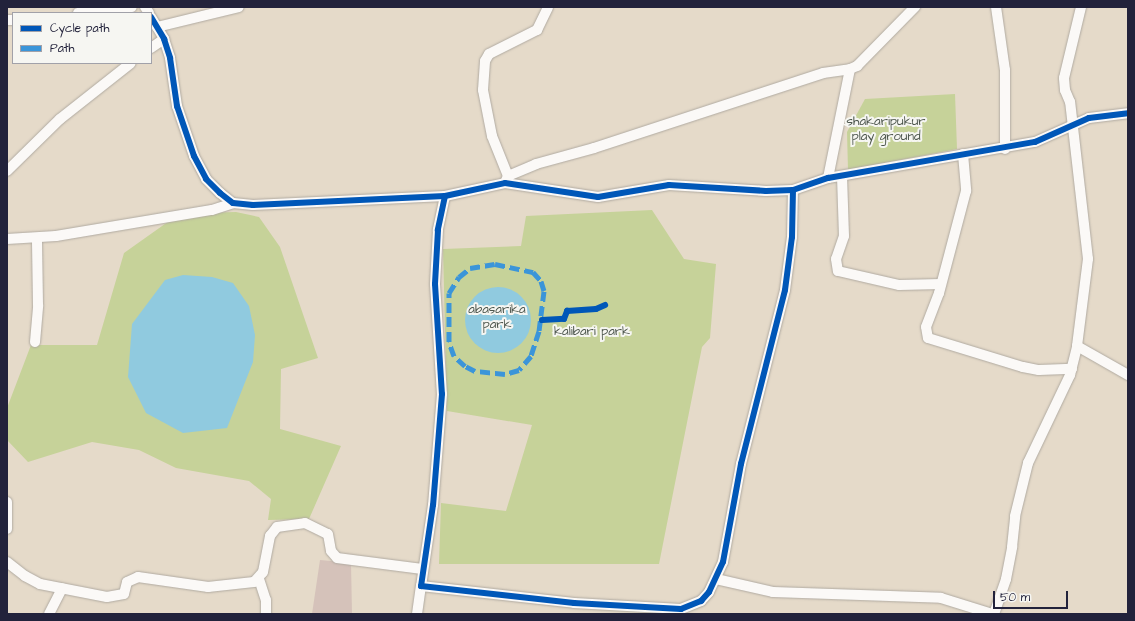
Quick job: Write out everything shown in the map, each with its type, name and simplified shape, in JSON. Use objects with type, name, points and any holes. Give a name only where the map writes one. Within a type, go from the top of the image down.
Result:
[{"type":"street","points":[[87,12],[132,7]]},
{"type":"street","points":[[157,27],[239,7]]},
{"type":"street","points":[[507,179],[492,136],[484,90],[484,65],[489,54],[537,30],[548,7]]},
{"type":"street","points":[[7,239],[37,239],[212,210],[232,203],[267,205],[445,196],[507,179],[536,164],[731,105],[823,73],[850,70],[857,66],[915,7]]},
{"type":"street","points":[[996,7],[1006,83],[1005,149]]},
{"type":"street","points":[[716,579],[773,592],[894,594],[941,598],[993,614],[1006,579],[1012,548],[1015,516],[1028,463],[1072,369],[1077,346],[1088,259],[1073,125],[1064,78],[1081,7]]},
{"type":"street","points":[[152,19],[164,39],[170,58],[177,106],[194,156],[212,187],[232,203]]},
{"type":"street","points":[[152,47],[164,39]]},
{"type":"street","points":[[7,171],[60,119],[130,64]]},
{"type":"street","points":[[828,178],[850,70]]},
{"type":"street","points":[[507,179],[598,197],[669,185],[766,192],[793,190],[828,178],[963,154],[1005,149],[1035,142],[1089,118],[1128,113]]},
{"type":"street","points":[[963,154],[966,192],[941,284],[926,327],[928,338],[1023,367],[1039,370],[1072,369]]},
{"type":"street","points":[[842,176],[844,236],[836,259],[838,271],[899,285],[941,284]]},
{"type":"street","points":[[421,586],[650,611],[681,609],[692,606],[709,592],[723,562],[741,464],[785,290],[792,238],[793,190]]},
{"type":"street","points":[[417,614],[432,505],[442,394],[435,284],[438,230],[445,196]]},
{"type":"street","points":[[35,342],[38,305],[37,239]]},
{"type":"street","points":[[1077,346],[1128,375]]},
{"type":"street","points":[[7,502],[7,529]]},
{"type":"street","points":[[7,562],[32,580],[62,588],[116,597],[124,594],[127,582],[138,577],[208,587],[254,582],[259,579],[263,572],[270,536],[276,528],[305,523],[328,534],[332,551],[338,558],[422,569]]},
{"type":"street","points":[[259,579],[266,600],[266,614]]},
{"type":"street","points":[[49,614],[62,588]]},
{"type":"green space","name":"shakaripukur play ground","points":[[955,94],[957,149],[848,170],[847,132],[865,99]]},
{"type":"green space","points":[[186,209],[200,213],[236,212],[259,217],[280,247],[318,358],[281,369],[280,429],[341,446],[309,519],[268,520],[271,499],[249,481],[176,468],[139,450],[92,442],[28,462],[7,440],[7,408],[31,345],[97,345],[124,253]]},
{"type":"green space","name":"kalibari park","points":[[652,210],[684,259],[716,264],[710,338],[702,347],[659,564],[439,564],[441,503],[506,511],[532,425],[447,411],[443,249],[521,246],[526,216]]},
{"type":"water","points":[[183,275],[212,277],[233,283],[249,306],[255,335],[253,362],[227,428],[183,433],[146,413],[128,377],[132,324],[165,280]]},
{"type":"water","points":[[498,287],[511,289],[521,297],[529,307],[531,320],[529,333],[521,343],[511,351],[498,353],[485,351],[475,343],[467,333],[465,320],[467,307],[475,297],[485,289]]},
{"type":"building","points":[[320,560],[351,563],[352,614],[312,614]]},
{"type":"marked path","points":[[495,264],[533,272],[541,281],[544,291],[539,331],[531,356],[519,370],[505,374],[475,371],[465,366],[454,356],[449,342],[449,293],[459,277],[470,268],[495,264]]},
{"type":"cycle path","points":[[152,19],[164,39],[170,58],[177,106],[194,156],[206,179],[233,203],[253,205],[445,196],[505,183],[598,197],[669,185],[766,191],[793,190],[828,178],[1035,142],[1089,118],[1128,113]]},
{"type":"cycle path","points":[[445,196],[438,230],[435,284],[442,394],[433,505],[421,586],[574,603],[681,609],[701,601],[709,592],[723,562],[741,464],[785,290],[792,237],[793,190]]},
{"type":"cycle path","points":[[542,320],[564,319],[567,311],[596,309],[605,305]]},
{"type":"park label","name":"abasarika park","points":[[497,318]]}]
